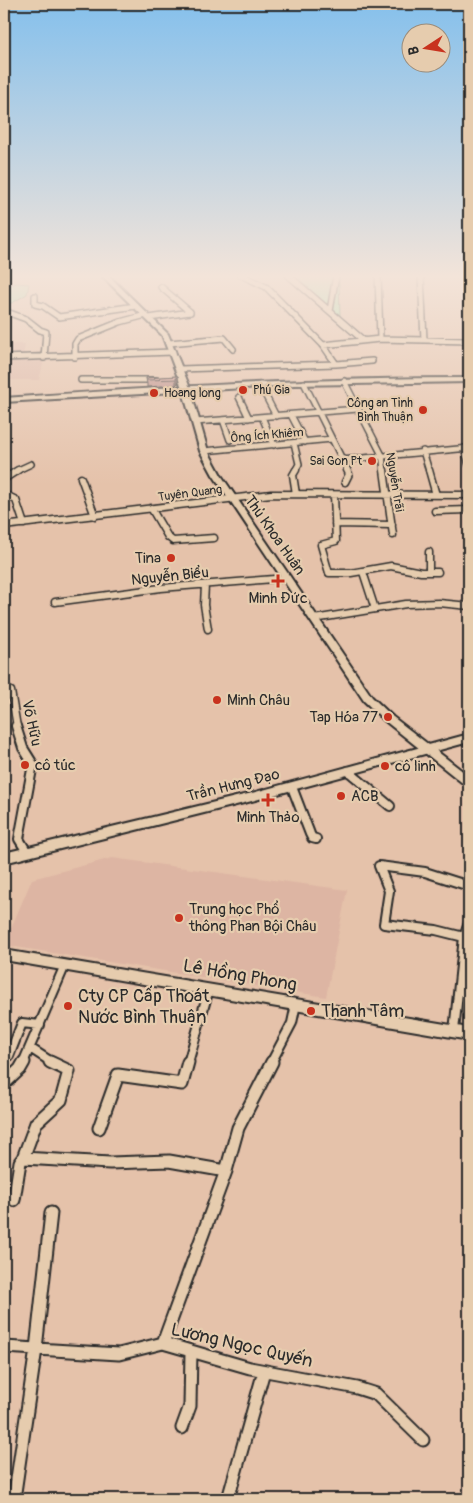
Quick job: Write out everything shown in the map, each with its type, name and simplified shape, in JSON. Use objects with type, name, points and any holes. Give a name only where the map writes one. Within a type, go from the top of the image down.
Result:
[{"type":"main road","name":"Thủ Khoa Huân","points":[[170,345],[185,383],[204,451],[232,499],[368,699],[389,719],[469,782]]},
{"type":"main road","name":"Trần Hưng Đạo","points":[[4,858],[292,786],[469,738]]},
{"type":"main road","name":"Lê Hồng Phong","points":[[4,955],[469,1034]]},
{"type":"street","points":[[44,358],[45,345]]},
{"type":"street","points":[[75,345],[75,356]]},
{"type":"street","points":[[230,345],[233,349]]},
{"type":"street","points":[[323,345],[336,364]]},
{"type":"street","points":[[4,358],[173,352]]},
{"type":"street","points":[[180,369],[372,361]]},
{"type":"street","points":[[81,380],[165,379]]},
{"type":"street","points":[[174,379],[185,383]]},
{"type":"street","points":[[4,400],[185,383],[260,385],[344,381],[469,380]]},
{"type":"street","name":"Nguyễn Trãi","points":[[344,381],[382,455],[393,535]]},
{"type":"street","points":[[304,383],[320,412],[349,476],[345,482]]},
{"type":"street","points":[[260,385],[276,416]]},
{"type":"street","points":[[239,397],[248,418]]},
{"type":"street","points":[[195,422],[358,409]]},
{"type":"street","points":[[291,415],[305,442]]},
{"type":"street","points":[[262,417],[274,445]]},
{"type":"street","points":[[223,420],[230,440]]},
{"type":"street","name":"Ông Ích Khiêm","points":[[204,451],[332,439]]},
{"type":"street","points":[[294,443],[299,464],[293,475],[296,494]]},
{"type":"street","points":[[342,460],[467,448],[469,465]]},
{"type":"street","points":[[423,451],[436,496]]},
{"type":"street","points":[[4,479],[16,470],[31,464]]},
{"type":"street","points":[[81,478],[95,516]]},
{"type":"street","points":[[4,494],[16,500],[24,524]]},
{"type":"street","points":[[334,494],[336,541],[321,545],[329,573],[363,572],[391,566],[438,572]]},
{"type":"street","name":"Tuyên Quang","points":[[4,526],[261,495],[469,495]]},
{"type":"street","points":[[151,508],[168,537],[173,541],[214,538]]},
{"type":"street","points":[[435,511],[469,510]]},
{"type":"street","points":[[335,524],[392,525]]},
{"type":"street","points":[[429,552],[429,572]]},
{"type":"street","points":[[363,572],[375,609]]},
{"type":"street","name":"Nguyễn Biểu","points":[[55,602],[287,578]]},
{"type":"street","points":[[205,585],[204,605],[208,629]]},
{"type":"street","points":[[314,619],[406,604],[431,603],[469,606]]},
{"type":"street","name":"Võ Hữu","points":[[4,688],[11,691],[20,740],[25,756],[33,764],[19,839],[27,852]]},
{"type":"street","points":[[348,771],[390,806]]},
{"type":"street","points":[[292,786],[310,834],[312,838],[316,839]]},
{"type":"street","points":[[464,937],[436,930],[384,924],[389,891],[379,866],[411,868],[439,875],[469,886]]},
{"type":"street","points":[[454,1031],[464,937],[469,923]]},
{"type":"street","points":[[4,1084],[20,1069],[65,965]]},
{"type":"street","points":[[99,1128],[118,1075],[182,1084],[209,989]]},
{"type":"street","points":[[163,1343],[188,1279],[226,1170],[238,1128],[292,1023],[296,1004]]},
{"type":"street","points":[[25,1059],[6,1055],[22,1023],[40,1025]]},
{"type":"street","points":[[14,1200],[20,1162],[36,1123],[61,1100],[69,1071],[46,1060],[30,1048]]},
{"type":"street","points":[[23,1158],[110,1163],[169,1162],[226,1170]]},
{"type":"street","points":[[14,1499],[36,1349],[51,1213]]},
{"type":"street","name":"Lương Ngọc Quyến","points":[[4,1347],[119,1354],[163,1343],[264,1371],[358,1388],[376,1394],[422,1440]]},
{"type":"street","points":[[182,1428],[190,1406],[191,1351]]},
{"type":"street","points":[[228,1499],[264,1371]]},
{"type":"shaded area","points":[[4,345],[25,345],[23,356],[4,357]]},
{"type":"shaded area","points":[[44,360],[39,380],[4,380],[4,361]]},
{"type":"shaded area","name":"Trung học Phổ thông Phan Bội Châu","points":[[112,858],[347,890],[326,997],[4,945],[32,879]]},
{"type":"building","points":[[178,376],[176,379],[147,380],[146,378]]},
{"type":"place","name":"Phú Gia","points":[[243,390]]},
{"type":"place","name":"Hoang long","points":[[154,393]]},
{"type":"place","name":"Công an Tỉnh Bình Thuận","points":[[423,410]]},
{"type":"place","name":"Sai Gon Pt","points":[[372,461]]},
{"type":"place","name":"Tina","points":[[171,558]]},
{"type":"place","name":"Minh Đức","points":[[278,581]]},
{"type":"place","name":"Minh Châu","points":[[217,700]]},
{"type":"place","name":"Tap Hóa 77","points":[[388,717]]},
{"type":"place","name":"cô túc","points":[[25,765]]},
{"type":"place","name":"cô linh","points":[[385,766]]},
{"type":"place","name":"ACB","points":[[341,796]]},
{"type":"place","name":"Minh Thảo","points":[[268,800]]},
{"type":"place","name":"Trung học Phổ thông Phan Bội Châu","points":[[179,918]]},
{"type":"place","name":"Cty CP Cấp Thoát Nước Bình Thuận","points":[[68,1006]]},
{"type":"place","name":"Thanh Tâm","points":[[311,1011]]}]
